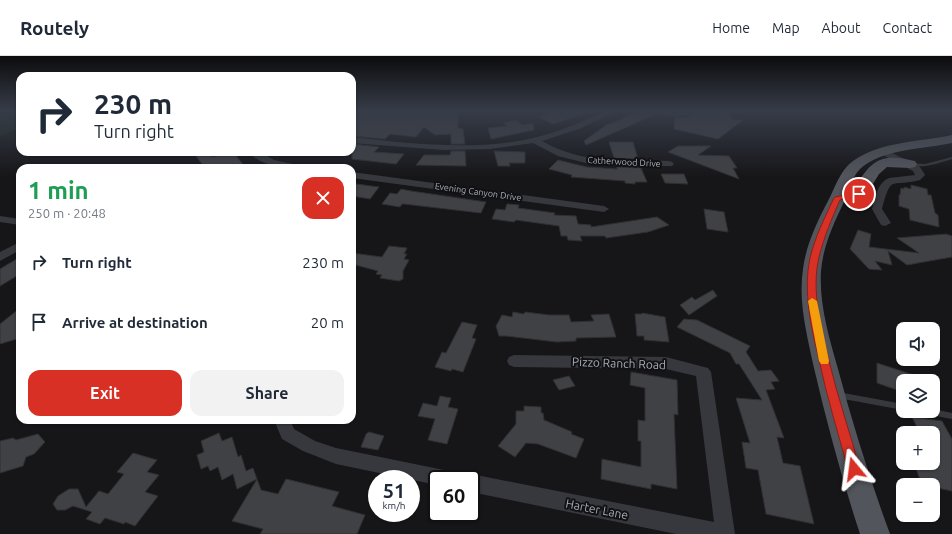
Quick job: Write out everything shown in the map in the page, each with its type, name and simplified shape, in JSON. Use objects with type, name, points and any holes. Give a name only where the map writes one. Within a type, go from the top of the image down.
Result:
[{"type":"main road","points":[[875,534],[832,394],[818,336],[813,306],[812,280],[814,257],[837,198],[849,173],[858,163],[868,157],[884,152],[952,138]]},
{"type":"main road","points":[[837,198],[859,194],[871,172],[884,162],[910,164]]},
{"type":"street","points":[[356,140],[414,146],[482,147],[534,140],[563,132]]},
{"type":"street","name":"Catherwood Drive","points":[[534,140],[557,152],[581,160],[597,162],[669,164]]},
{"type":"street","points":[[884,152],[910,164],[920,172],[920,175],[917,178],[890,180],[884,184],[877,209],[885,223]]},
{"type":"street","points":[[260,156],[271,162],[281,164]]},
{"type":"street","name":"Evening Canyon Drive","points":[[356,176],[604,209]]},
{"type":"street","points":[[0,219],[16,221]]},
{"type":"street","points":[[0,257],[16,247]]},
{"type":"street","name":"Pizzo Ranch Road","points":[[514,361],[666,363],[703,372],[724,534]]},
{"type":"street","points":[[284,424],[288,434],[309,446],[336,456],[428,475]]},
{"type":"street","name":"Harter Lane","points":[[480,485],[724,534]]},
{"type":"lane","points":[[910,164],[925,165],[952,158]]},
{"type":"lane","points":[[832,394],[896,406]]},
{"type":"lane","points":[[940,414],[952,416]]},
{"type":"shaded area","points":[[0,132],[9,132],[0,136]]},
{"type":"building","points":[[356,132],[420,132],[416,137],[390,134],[385,139],[356,136]]},
{"type":"building","points":[[431,132],[463,132],[465,144],[451,144],[451,134],[435,135]]},
{"type":"building","points":[[489,132],[523,132],[491,139]]},
{"type":"building","points":[[596,132],[615,132],[586,145],[584,141]]},
{"type":"building","points":[[689,132],[727,132],[718,139]]},
{"type":"building","points":[[609,142],[633,142],[638,159],[614,158]]},
{"type":"building","points":[[356,144],[379,147],[374,152],[404,154],[396,164],[352,159],[352,156],[356,156]]},
{"type":"building","points":[[678,146],[711,146],[698,155],[729,156],[737,168],[733,168],[739,179],[668,152]]},
{"type":"building","points":[[451,151],[465,151],[466,166],[416,165],[424,155],[450,155]]},
{"type":"building","points":[[494,151],[525,152],[525,163],[509,163],[510,166],[498,166]]},
{"type":"building","points":[[196,156],[236,156],[243,164],[202,164]]},
{"type":"building","points":[[558,160],[587,167],[617,169],[617,167],[641,168],[647,182],[635,182],[635,184],[625,183],[625,181],[571,177],[572,175],[549,169]]},
{"type":"building","points":[[661,174],[684,174],[688,184],[665,183]]},
{"type":"building","points":[[356,184],[379,187],[370,199],[356,197]]},
{"type":"building","points":[[911,185],[927,189],[928,195],[931,195],[935,213],[938,215],[939,227],[910,220],[909,209],[899,206],[899,195],[901,188],[904,189],[904,187],[911,189]]},
{"type":"building","points":[[401,189],[486,202],[481,213],[404,204],[400,207],[382,204],[390,193],[397,194]]},
{"type":"building","points":[[507,204],[519,205],[518,208],[555,213],[554,215],[576,216],[578,224],[591,225],[591,227],[657,217],[669,225],[648,232],[606,238],[605,236],[580,236],[582,241],[568,240],[567,236],[561,236],[559,226],[516,220],[514,222],[492,219],[496,209],[505,210]]},
{"type":"building","points":[[704,209],[724,212],[728,232],[707,229]]},
{"type":"building","points":[[858,230],[871,234],[869,247],[919,253],[897,238],[946,234],[952,236],[952,257],[907,265],[888,251],[892,265],[875,261],[882,270],[869,269],[850,249]]},
{"type":"building","points":[[389,246],[407,248],[404,254],[407,254],[404,259],[409,260],[403,271],[403,279],[399,281],[380,278],[382,275],[376,274],[378,271],[356,265],[356,254],[382,257]]},
{"type":"building","points":[[16,259],[16,276],[0,286],[0,269]]},
{"type":"building","points":[[713,290],[717,296],[689,315],[680,305],[692,297],[695,300]]},
{"type":"building","points":[[16,311],[16,339],[0,344],[0,324]]},
{"type":"building","points":[[513,312],[524,314],[525,312],[549,315],[569,315],[571,322],[594,321],[591,315],[609,314],[616,337],[576,338],[576,341],[557,342],[499,336],[496,326],[502,315],[512,317]]},
{"type":"building","points":[[642,313],[665,317],[669,342],[644,340],[644,336],[637,336],[635,314]]},
{"type":"building","points":[[684,319],[697,320],[750,346],[746,352],[758,371],[771,370],[779,381],[771,382],[775,389],[766,390],[784,438],[777,437],[783,463],[800,466],[814,524],[766,514],[758,470],[746,468],[742,442],[750,443],[736,398],[762,400],[739,364],[736,364],[730,353],[677,327]]},
{"type":"building","points":[[462,322],[477,325],[472,338],[476,339],[463,372],[435,367],[442,352],[446,353]]},
{"type":"building","points":[[877,363],[911,374],[896,374],[896,390],[877,383]]},
{"type":"building","points":[[631,372],[677,380],[678,415],[674,414],[677,489],[651,484],[651,489],[601,479],[602,459],[641,467],[641,441],[638,441],[638,420],[645,421],[645,388],[630,385]]},
{"type":"building","points":[[569,376],[575,386],[559,390],[553,380]]},
{"type":"building","points":[[440,396],[451,398],[448,407],[458,409],[447,444],[428,440],[435,419],[418,416],[423,403],[437,406]]},
{"type":"building","points":[[524,406],[541,407],[541,413],[543,413],[544,420],[584,439],[576,458],[538,444],[526,443],[515,457],[498,446],[516,424],[516,411],[524,411]]},
{"type":"building","points":[[912,418],[942,421],[952,439],[952,491],[940,488],[940,478],[919,478],[917,470],[940,470],[940,426],[916,426]]},
{"type":"building","points":[[369,432],[384,436],[378,450],[361,447],[366,434]]},
{"type":"building","points":[[219,433],[222,441],[232,437],[238,457],[241,455],[246,471],[253,468],[257,479],[237,489],[233,474],[222,480],[218,467],[210,471],[208,466],[201,469],[197,455],[204,452],[201,441]]},
{"type":"building","points":[[38,434],[45,442],[34,454],[26,457],[23,466],[0,473],[0,441],[13,438],[16,440]]},
{"type":"building","points":[[133,453],[157,460],[147,472],[159,475],[145,492],[158,496],[135,526],[125,522],[124,524],[105,518],[100,524],[86,519],[92,512],[73,506],[65,510],[57,510],[53,504],[58,496],[69,489],[78,489],[86,507],[99,491],[108,494],[124,474],[117,472]]},
{"type":"building","points":[[257,479],[261,490],[278,494],[286,479],[339,492],[332,506],[365,515],[357,534],[260,534],[263,529],[232,521]]},
{"type":"slow traffic","points":[[812,301],[824,361]]},
{"type":"route","points":[[854,469],[832,394],[818,336],[813,306],[812,268],[814,257],[826,223],[837,198],[859,194]]}]
